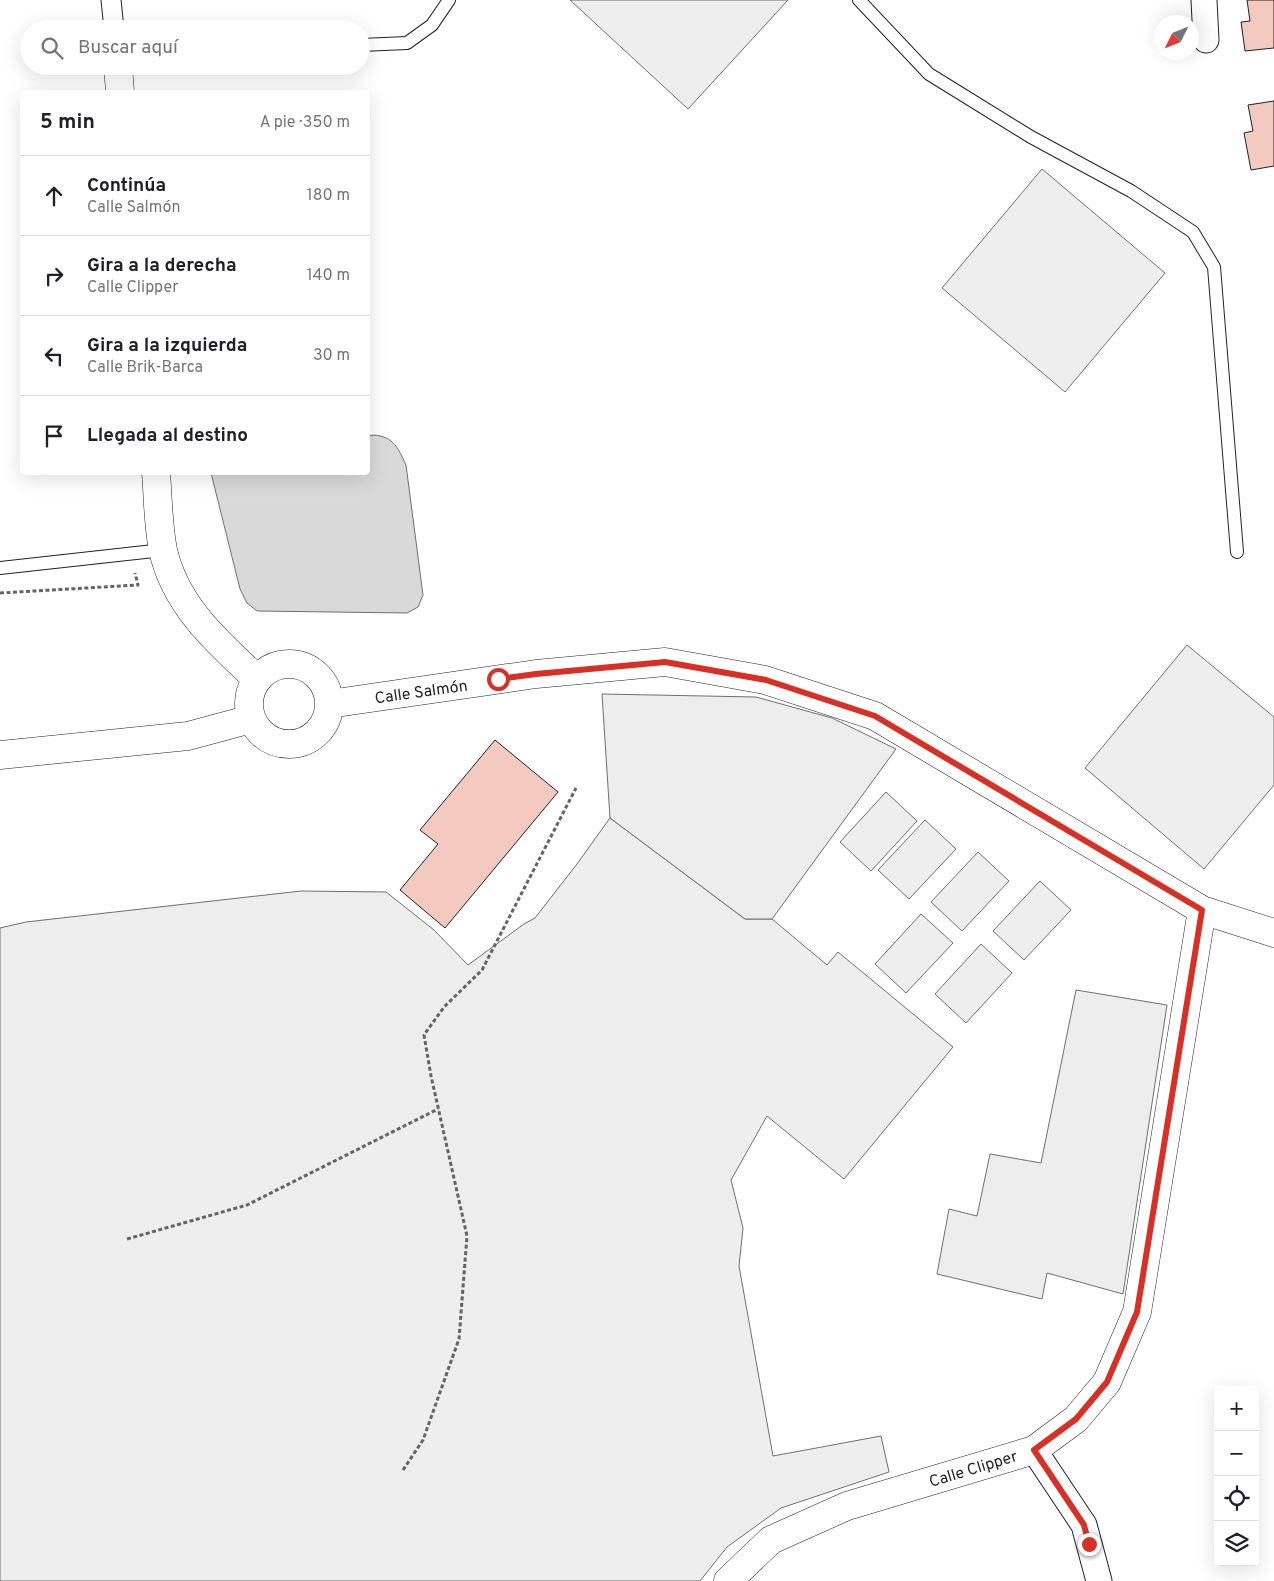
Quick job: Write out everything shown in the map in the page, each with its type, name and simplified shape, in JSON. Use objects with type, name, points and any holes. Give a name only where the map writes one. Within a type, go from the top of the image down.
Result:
[{"type":"street","points":[[111,0],[113,20]]},
{"type":"street","points":[[1204,0],[1206,40]]},
{"type":"street","points":[[119,75],[120,90]]},
{"type":"street","points":[[156,475],[163,550],[174,583],[190,610],[212,637],[256,679]]},
{"type":"street","name":"Calle Salmón","points":[[329,704],[536,674],[665,662],[766,680],[875,716],[1202,910]]},
{"type":"street","points":[[281,664],[295,664],[309,669],[320,678],[327,690],[329,704],[327,718],[320,730],[309,739],[296,744],[283,744],[270,740],[259,731],[251,720],[248,706],[250,692],[256,679],[267,670],[281,664]]},
{"type":"street","points":[[0,755],[188,736],[251,720]]},
{"type":"street","points":[[1202,910],[1274,933]]},
{"type":"street","name":"Calle Clipper","points":[[728,1581],[771,1540],[847,1506],[1034,1450],[1076,1419],[1107,1382],[1137,1312],[1202,910]]},
{"type":"street","points":[[1034,1450],[1084,1525],[1099,1581]]},
{"type":"lane","points":[[370,45],[407,43],[432,25],[449,0]]},
{"type":"lane","points":[[859,0],[929,74],[1031,137],[1131,191],[1193,232],[1214,267],[1237,552]]},
{"type":"lane","points":[[0,568],[163,550]]},
{"type":"path","points":[[0,593],[138,585],[130,553]]},
{"type":"path","points":[[404,1470],[423,1440],[459,1339],[467,1236],[438,1109],[424,1035],[444,1007],[482,970],[576,788]]},
{"type":"path","points":[[126,1239],[247,1205],[438,1109]]},
{"type":"shaded area","points":[[570,0],[788,0],[688,109]]},
{"type":"shaded area","points":[[1042,169],[1165,273],[1065,392],[942,288]]},
{"type":"shaded area","points":[[370,436],[381,436],[391,441],[398,449],[406,465],[423,595],[418,607],[407,613],[257,611],[247,603],[240,589],[212,475],[370,475]]},
{"type":"shaded area","points":[[1187,645],[1274,717],[1274,785],[1204,869],[1085,768]]},
{"type":"shaded area","points":[[602,694],[756,697],[832,718],[896,749],[772,919],[745,919],[610,818]]},
{"type":"shaded area","points":[[886,792],[917,821],[871,871],[840,842]]},
{"type":"shaded area","points":[[610,818],[745,919],[772,919],[827,965],[838,952],[953,1047],[844,1179],[767,1116],[731,1180],[743,1228],[739,1266],[773,1456],[881,1436],[889,1472],[781,1508],[727,1547],[700,1581],[0,1581],[0,928],[26,922],[301,891],[386,892],[434,930],[468,965],[535,918]]},
{"type":"shaded area","points":[[925,820],[956,849],[909,899],[878,870]]},
{"type":"shaded area","points":[[978,852],[1009,881],[962,931],[931,902]]},
{"type":"shaded area","points":[[1040,881],[1071,910],[1024,960],[993,931]]},
{"type":"shaded area","points":[[921,914],[953,943],[906,993],[875,964]]},
{"type":"shaded area","points":[[981,944],[1012,973],[966,1023],[935,994]]},
{"type":"shaded area","points":[[1076,990],[1167,1005],[1123,1294],[1047,1273],[1042,1299],[937,1274],[949,1209],[977,1216],[990,1154],[1041,1163]]},
{"type":"building","points":[[1247,0],[1274,0],[1274,48],[1245,51],[1241,22],[1250,21]]},
{"type":"building","points":[[1274,101],[1274,166],[1251,170],[1244,133],[1253,131],[1248,105]]},
{"type":"building","points":[[495,740],[558,792],[445,928],[400,890],[438,844],[420,830]]},
{"type":"route","points":[[498,679],[665,662],[766,680],[875,716],[1202,910],[1137,1312],[1107,1382],[1076,1419],[1034,1450],[1084,1525],[1089,1544]]}]
